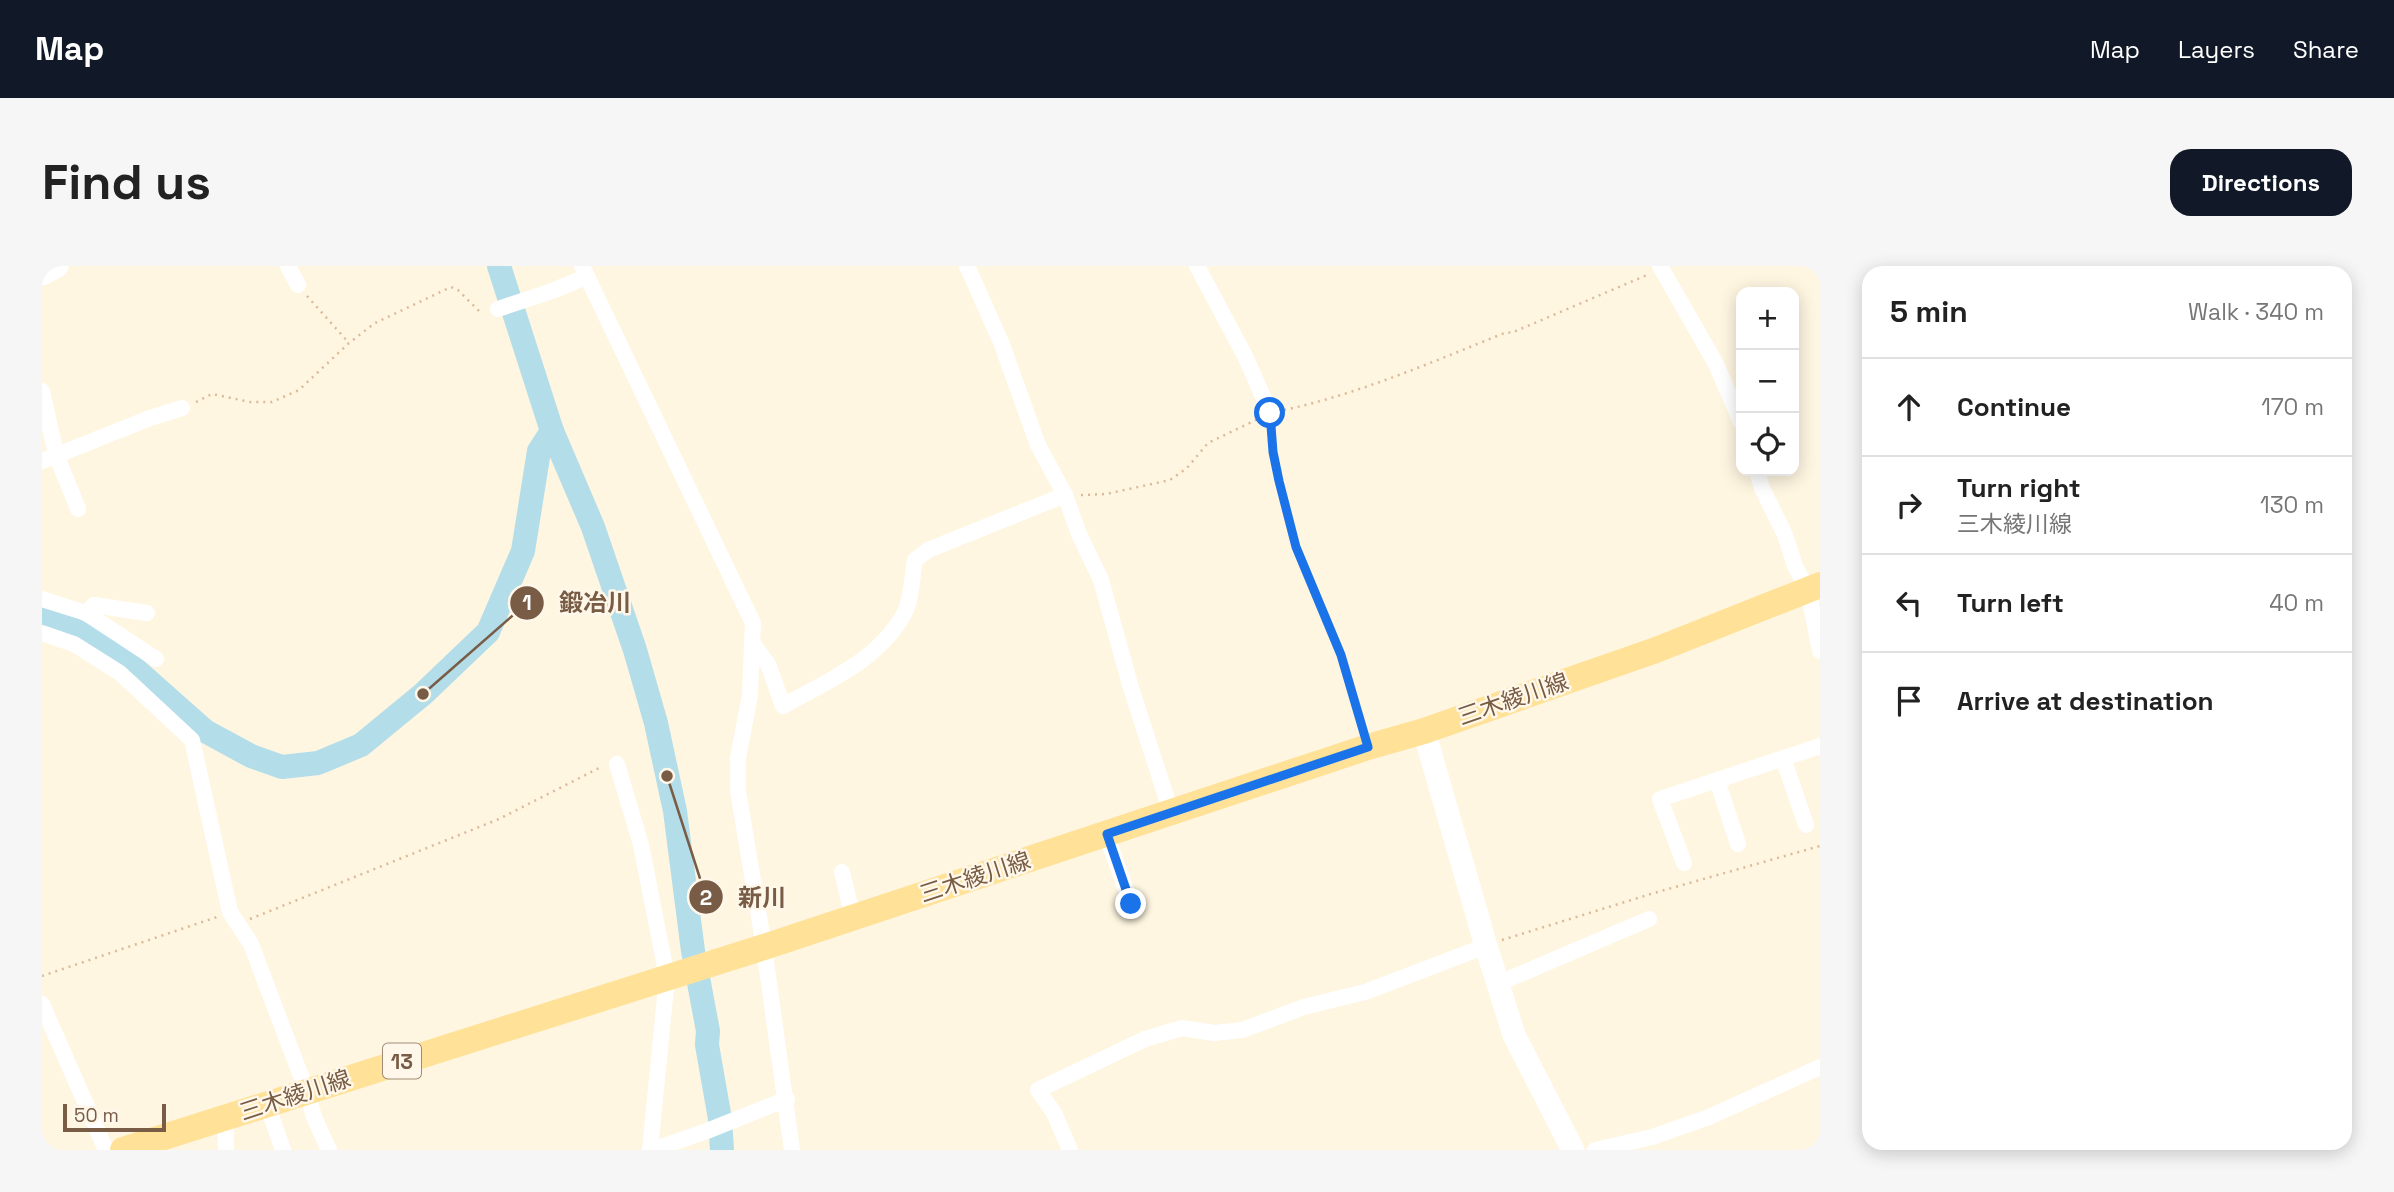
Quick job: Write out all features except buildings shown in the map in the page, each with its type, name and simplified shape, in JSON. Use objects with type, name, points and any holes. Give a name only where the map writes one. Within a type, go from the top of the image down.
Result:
[{"type":"main road","name":"三木綾川線","points":[[123,1150],[754,951],[1368,747],[1424,731],[1656,650],[1814,587]]},
{"type":"street","points":[[42,274],[57,266]]},
{"type":"street","points":[[288,266],[298,285]]},
{"type":"street","points":[[967,266],[1001,341],[1038,446],[1065,495],[1079,534],[1101,580],[1131,688],[1171,812]]},
{"type":"street","points":[[1197,266],[1246,358],[1270,413]]},
{"type":"street","points":[[1660,268],[1716,364],[1737,413]]},
{"type":"street","points":[[498,309],[552,291],[584,271],[753,623],[750,695],[738,758],[738,791],[754,951],[787,1099],[792,1150]]},
{"type":"street","points":[[42,391],[49,458],[78,509]]},
{"type":"street","points":[[49,458],[182,408]]},
{"type":"street","points":[[1758,476],[1785,535],[1795,566],[1814,587],[1820,651]]},
{"type":"street","points":[[752,644],[768,664],[783,706],[857,665],[885,639],[905,613],[915,560],[928,550],[1065,495]]},
{"type":"street","points":[[42,599],[86,613],[156,659]]},
{"type":"street","points":[[86,613],[94,605],[147,613]]},
{"type":"street","points":[[42,633],[74,644],[120,673],[192,740],[234,917],[251,944],[307,1091],[314,1117],[329,1150]]},
{"type":"street","points":[[1424,731],[1514,1035],[1573,1150]]},
{"type":"street","points":[[1684,863],[1660,799],[1820,746]]},
{"type":"street","points":[[1783,758],[1805,825]]},
{"type":"street","points":[[617,764],[674,975],[651,1150],[708,1131],[787,1099]]},
{"type":"street","points":[[1717,780],[1738,844]]},
{"type":"street","points":[[1107,834],[1131,904]]},
{"type":"street","points":[[842,872],[853,918]]},
{"type":"street","points":[[1497,984],[1649,919]]},
{"type":"street","points":[[1070,1150],[1054,1113],[1038,1090],[1157,1035],[1182,1028],[1214,1033],[1242,1030],[1304,1007],[1365,992],[1486,946]]},
{"type":"street","points":[[42,1004],[106,1150]]},
{"type":"street","points":[[1595,1150],[1652,1137],[1709,1117],[1820,1067]]},
{"type":"street","points":[[267,1104],[283,1150]]},
{"type":"street","points":[[225,1118],[226,1150]]},
{"type":"path","points":[[1065,495],[1106,494],[1170,480],[1187,468],[1208,443],[1270,413],[1333,399],[1377,384],[1507,332],[1511,333],[1660,268]]},
{"type":"path","points":[[298,285],[349,343]]},
{"type":"path","points":[[182,408],[212,394],[250,402],[272,402],[299,390],[349,343],[375,323],[451,288],[457,290],[480,312],[498,309]]},
{"type":"path","points":[[1270,413],[1273,452],[1296,547],[1341,655],[1368,747]]},
{"type":"path","points":[[42,976],[234,917],[499,819],[607,765],[617,764]]},
{"type":"path","points":[[1486,946],[1563,920],[1820,846]]},
{"type":"waterway","points":[[499,266],[552,431],[593,527],[635,650],[656,723],[675,811],[693,951],[708,1031],[707,1045],[720,1119],[722,1150]]},
{"type":"waterway","points":[[42,618],[108,645],[205,731],[251,756],[282,767],[318,763],[361,745],[423,694],[488,632],[523,551],[539,451],[552,431]]},
{"type":"place","name":"鍛冶川","points":[[423,694]]},
{"type":"place","name":"新川","points":[[667,776]]},
{"type":"route","points":[[1131,904],[1107,834],[1368,747],[1341,655],[1296,547],[1273,452],[1270,413]]}]
